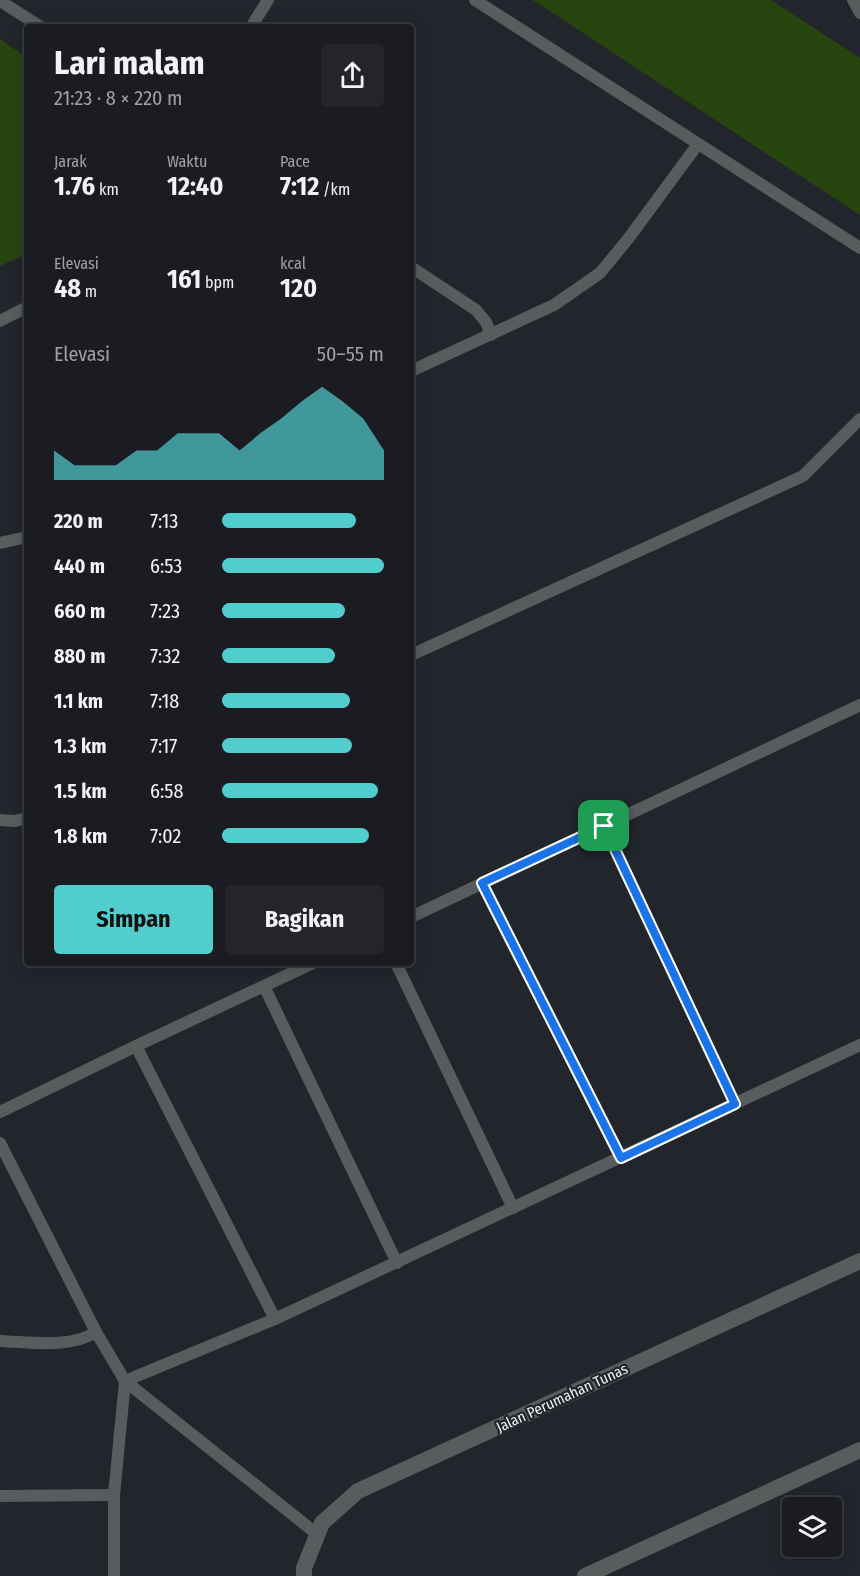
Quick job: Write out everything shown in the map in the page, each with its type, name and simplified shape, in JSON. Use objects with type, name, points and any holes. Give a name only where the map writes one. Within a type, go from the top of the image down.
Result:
[{"type":"street","name":"Jalan Perumahan Tunas","points":[[304,1576],[304,1568],[322,1523],[358,1491],[860,1261]]},
{"type":"street","points":[[585,1576],[860,1450]]},
{"type":"lane","points":[[253,24],[268,0]]},
{"type":"lane","points":[[475,0],[860,248]]},
{"type":"lane","points":[[853,0],[860,13]]},
{"type":"lane","points":[[0,1],[36,24]]},
{"type":"lane","points":[[414,370],[554,305],[600,273],[698,144]]},
{"type":"lane","points":[[414,269],[476,310],[486,322],[491,335]]},
{"type":"lane","points":[[0,321],[24,309]]},
{"type":"lane","points":[[414,654],[803,476],[860,419]]},
{"type":"lane","points":[[0,543],[24,538]]},
{"type":"lane","points":[[414,916],[860,705]]},
{"type":"lane","points":[[0,820],[24,819]]},
{"type":"lane","points":[[604,826],[735,1104]]},
{"type":"lane","points":[[482,883],[621,1158]]},
{"type":"lane","points":[[0,1112],[307,966]]},
{"type":"lane","points":[[397,966],[513,1208]]},
{"type":"lane","points":[[264,986],[397,1263]]},
{"type":"lane","points":[[125,1382],[275,1319],[860,1045]]},
{"type":"lane","points":[[136,1046],[275,1319]]},
{"type":"lane","points":[[0,1143],[96,1332],[125,1382],[317,1534]]},
{"type":"lane","points":[[0,1341],[69,1342],[96,1332]]},
{"type":"lane","points":[[114,1576],[114,1495],[125,1382]]},
{"type":"lane","points":[[0,1496],[114,1495]]},
{"type":"green space","points":[[533,0],[771,0],[860,58],[860,215]]},
{"type":"green space","points":[[0,39],[24,56],[24,255],[0,266]]},
{"type":"route","points":[[604,826],[735,1104],[621,1158],[482,883],[604,826]]}]
